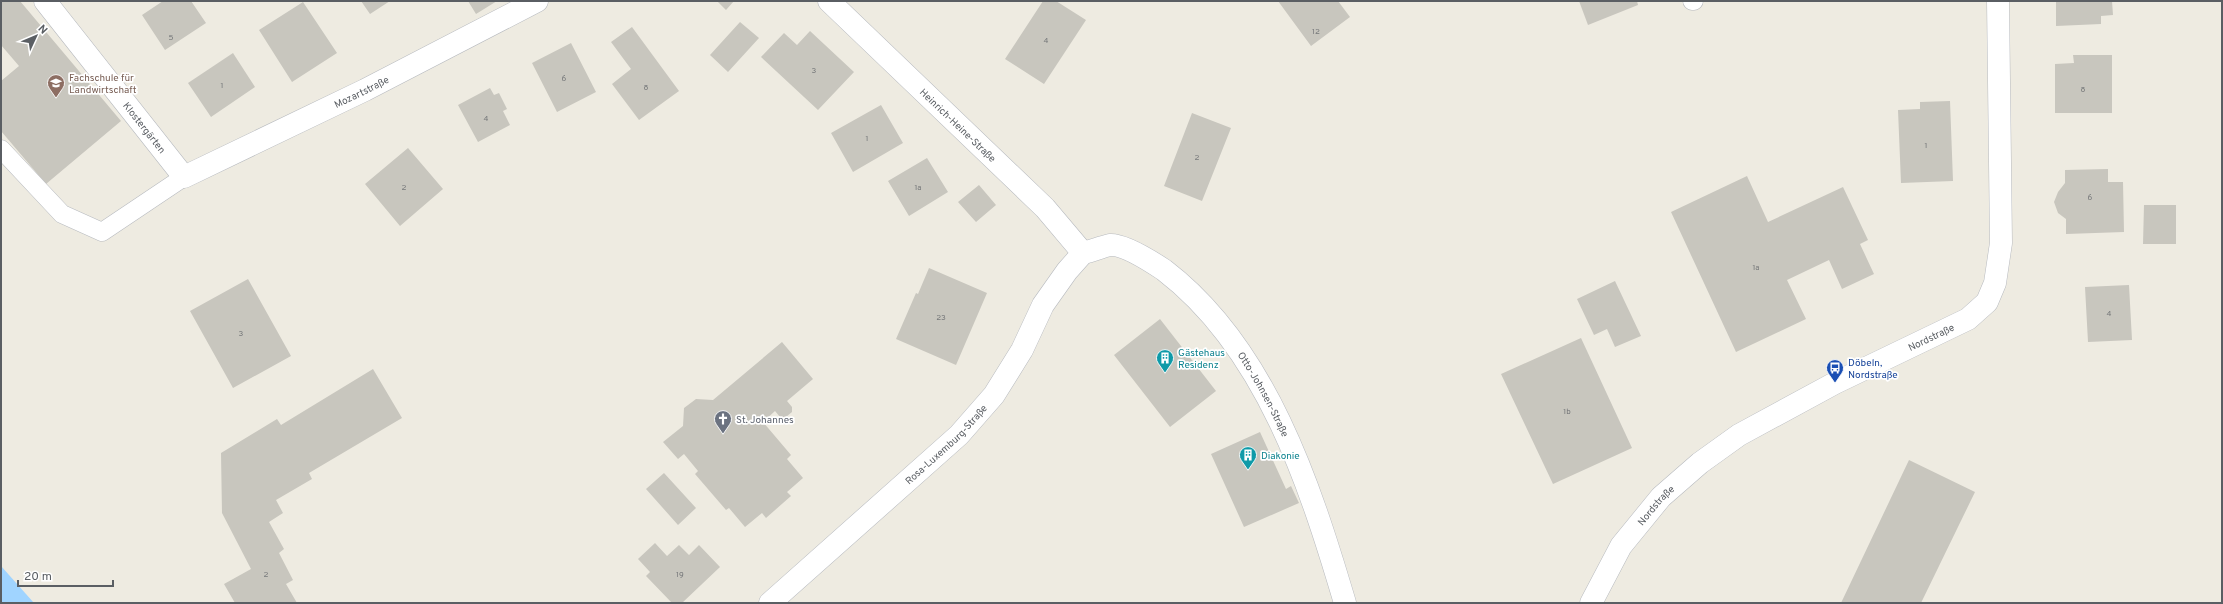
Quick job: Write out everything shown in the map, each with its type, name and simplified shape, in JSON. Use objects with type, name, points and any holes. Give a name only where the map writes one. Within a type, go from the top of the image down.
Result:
[{"type":"street","name":"Klostergärten","points":[[45,1],[184,177]]},
{"type":"street","name":"Mozartstraße","points":[[184,177],[365,90],[536,1]]},
{"type":"street","name":"Heinrich-Heine-Straße","points":[[829,1],[1045,208],[1083,253]]},
{"type":"street","name":"Nordstraße","points":[[1591,603],[1621,546],[1661,497],[1700,463],[1739,435],[1752,428],[1835,384],[1968,320],[1987,302],[1995,283],[2001,243],[1998,1]]},
{"type":"street","name":"Otto-Johnsen-Straße","points":[[1083,253],[1111,245],[1146,256],[1179,282],[1216,321],[1250,369],[1279,418],[1310,498],[1345,603]]},
{"type":"street","name":"Rosa-Luxemburg-Straße","points":[[770,603],[959,435],[994,395],[1022,350],[1043,305],[1067,271],[1083,253]]},
{"type":"lane","points":[[1,149],[62,214],[102,232],[184,177]]},
{"type":"water","points":[[1,566],[34,603],[1,603]]},
{"type":"building","points":[[1,1],[20,1],[121,121],[46,184],[1,131],[1,81],[19,66],[1,45]]},
{"type":"building","points":[[163,1],[191,1],[206,23],[165,50],[142,15]]},
{"type":"building","points":[[361,1],[390,1],[370,14]]},
{"type":"building","points":[[468,1],[497,1],[476,14]]},
{"type":"building","points":[[717,1],[734,1],[726,10]]},
{"type":"building","points":[[1043,1],[1056,1],[1086,20],[1044,84],[1005,59]]},
{"type":"building","points":[[1278,1],[1338,1],[1350,17],[1311,46]]},
{"type":"building","points":[[1579,1],[1637,1],[1638,5],[1588,25]]},
{"type":"building","points":[[2056,1],[2112,1],[2113,15],[2101,16],[2101,24],[2056,26]]},
{"type":"building","points":[[303,2],[337,53],[292,82],[259,30]]},
{"type":"building","points":[[740,22],[759,38],[728,72],[710,55]]},
{"type":"building","points":[[632,27],[679,91],[639,120],[612,84],[631,69],[611,42]]},
{"type":"building","points":[[810,31],[854,72],[818,110],[761,57],[784,33],[797,45]]},
{"type":"building","points":[[571,43],[596,92],[557,112],[532,63]]},
{"type":"building","points":[[233,53],[255,87],[211,117],[188,83]]},
{"type":"building","points":[[2073,55],[2112,55],[2112,113],[2055,113],[2055,64],[2074,63]]},
{"type":"building","points":[[490,88],[494,95],[499,93],[507,109],[503,111],[510,125],[478,142],[458,105]]},
{"type":"building","points":[[1950,101],[1953,181],[1901,183],[1898,110],[1920,109],[1920,102]]},
{"type":"building","points":[[881,105],[903,143],[853,172],[831,133]]},
{"type":"building","points":[[1192,113],[1231,128],[1202,201],[1164,186]]},
{"type":"building","points":[[408,148],[443,189],[400,226],[365,184]]},
{"type":"building","points":[[927,158],[948,192],[909,216],[888,181]]},
{"type":"building","points":[[2108,169],[2108,182],[2123,182],[2124,232],[2066,234],[2066,219],[2058,213],[2054,202],[2058,192],[2065,183],[2065,170]]},
{"type":"building","points":[[1747,176],[1768,222],[1843,187],[1868,240],[1860,244],[1874,274],[1842,289],[1829,260],[1787,280],[1806,319],[1736,352],[1671,212]]},
{"type":"building","points":[[979,185],[996,205],[976,222],[958,202]]},
{"type":"building","points":[[2144,205],[2176,205],[2176,244],[2143,244]]},
{"type":"building","points":[[929,268],[987,293],[956,365],[896,339],[916,293],[918,294]]},
{"type":"building","points":[[248,279],[291,356],[233,388],[190,311]]},
{"type":"building","points":[[1615,281],[1641,336],[1615,347],[1607,329],[1594,335],[1577,299]]},
{"type":"building","points":[[2129,285],[2132,340],[2088,342],[2085,287]]},
{"type":"building","name":"Gästehaus Residenz","points":[[1160,319],[1216,391],[1170,427],[1114,355]]},
{"type":"building","points":[[1581,338],[1632,448],[1553,484],[1501,374]]},
{"type":"building","name":"St. Johannes","points":[[782,342],[813,379],[787,401],[792,407],[792,412],[786,417],[780,417],[775,411],[763,422],[791,455],[787,459],[803,478],[787,492],[791,496],[766,518],[762,513],[745,527],[729,508],[726,510],[695,474],[698,471],[684,454],[678,459],[663,442],[683,426],[684,408],[696,399],[713,400]]},
{"type":"building","points":[[373,369],[402,418],[309,473],[312,479],[276,500],[283,513],[269,522],[284,549],[279,553],[293,580],[286,584],[297,603],[235,603],[224,584],[251,569],[222,513],[221,453],[277,419],[281,425]]},
{"type":"building","name":"Diakonie","points":[[1260,432],[1286,489],[1291,486],[1299,503],[1244,527],[1211,454]]},
{"type":"building","points":[[1909,460],[1975,492],[1921,603],[1841,603]]},
{"type":"building","points":[[664,473],[696,508],[678,525],[646,489]]},
{"type":"building","points":[[655,543],[667,556],[679,545],[689,555],[699,545],[720,567],[682,603],[672,603],[646,576],[650,572],[638,559]]},
{"type":"place","name":"Fachschule für Landwirtschaft","points":[[56,98]]},
{"type":"place","name":"Gästehaus Residenz","points":[[1165,373]]},
{"type":"place","name":"Döbeln, Nordstraße","points":[[1835,383]]},
{"type":"place","name":"St. Johannes","points":[[723,434]]},
{"type":"place","name":"Diakonie","points":[[1248,470]]}]
